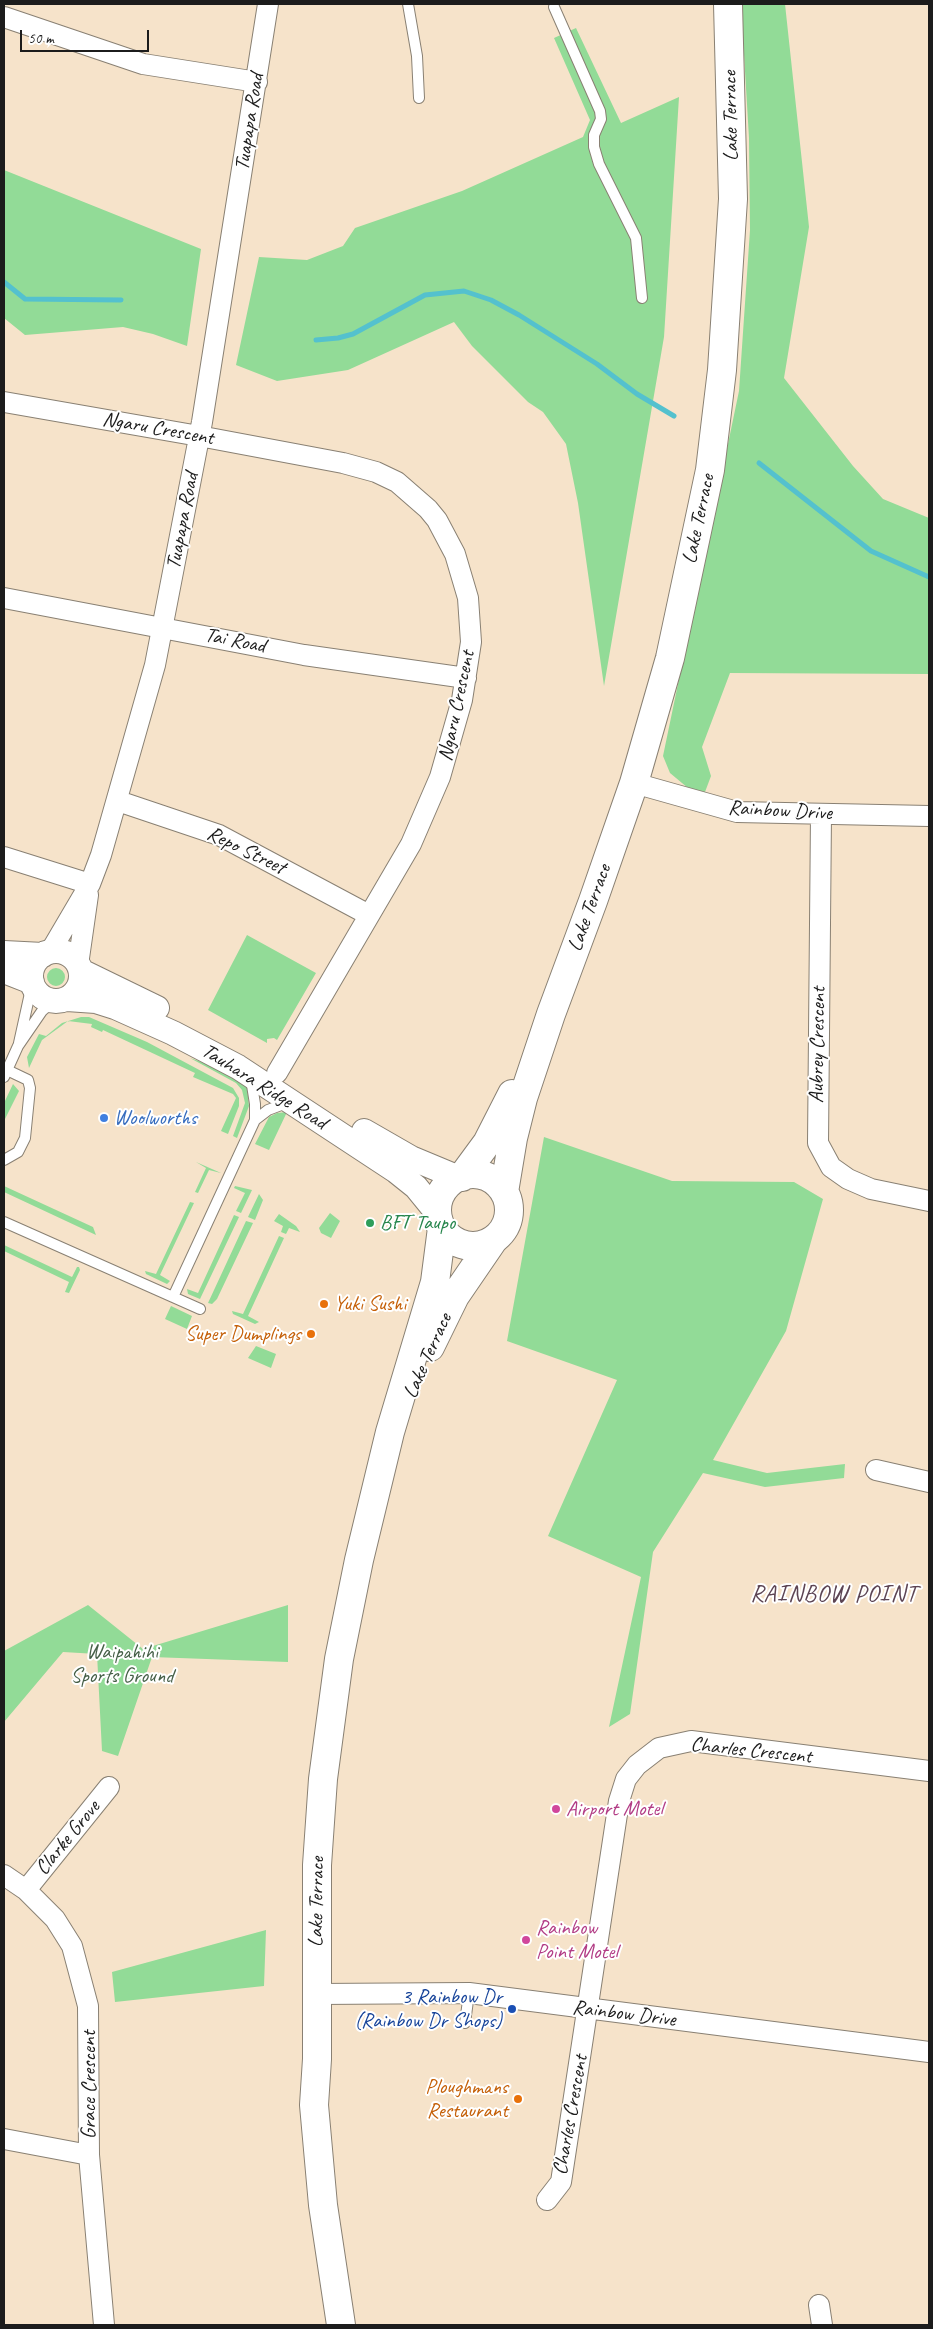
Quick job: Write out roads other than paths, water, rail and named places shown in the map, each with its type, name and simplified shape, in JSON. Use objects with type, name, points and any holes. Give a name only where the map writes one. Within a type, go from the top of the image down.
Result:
[{"type":"main road","name":"Lake Terrace","points":[[504,1192],[518,1116],[551,1014],[634,784],[670,658],[711,461],[722,370],[733,198],[728,4]]},
{"type":"main road","name":"Lake Terrace","points":[[460,1177],[487,1143],[551,1014]]},
{"type":"main road","points":[[482,1176],[497,1184],[504,1192],[509,1210],[507,1221],[494,1239],[480,1245],[462,1244],[449,1236],[440,1221],[438,1201],[442,1192],[460,1177],[482,1176]]},
{"type":"main road","name":"Lake Terrace","points":[[341,2325],[323,2205],[314,2105],[317,1994],[317,1865],[322,1779],[343,1637],[359,1560],[397,1408],[430,1300],[438,1266],[440,1221]]},
{"type":"main road","name":"Lake Terrace","points":[[379,1482],[410,1394],[438,1329],[460,1288],[494,1239]]},
{"type":"street","name":"Tuapapa Road","points":[[79,968],[90,884],[118,801],[150,689],[163,627],[199,436],[268,4]]},
{"type":"street","points":[[4,17],[143,64],[257,82]]},
{"type":"street","name":"Ngaru Crescent","points":[[4,402],[199,436],[371,470],[398,482],[419,499],[444,532],[462,574],[470,621],[471,642],[466,678],[450,748],[431,804],[415,838],[277,1073]]},
{"type":"street","name":"Tai Road","points":[[4,598],[320,658],[466,678]]},
{"type":"street","name":"Rainbow Drive","points":[[634,784],[737,812],[929,816]]},
{"type":"street","name":"Repo Street","points":[[118,801],[219,835],[369,915]]},
{"type":"street","name":"Aubrey Crescent","points":[[821,814],[818,1143],[832,1167],[848,1180],[871,1189],[929,1201]]},
{"type":"street","points":[[4,857],[90,884]]},
{"type":"street","name":"Tuapapa Road","points":[[46,954],[90,884]]},
{"type":"street","name":"Tauhara Ridge Road","points":[[4,953],[46,954],[62,952],[68,954],[79,968],[199,1029],[277,1073],[390,1147],[411,1158],[460,1177]]},
{"type":"street","points":[[46,954],[32,968],[32,983],[39,995],[60,1000],[80,984],[79,968]]},
{"type":"street","points":[[4,971],[32,983]]},
{"type":"street","name":"Tauhara Ridge Road","points":[[60,1000],[96,1001],[123,1011],[172,1033],[249,1074],[407,1179],[423,1195],[440,1221]]},
{"type":"street","points":[[876,1470],[929,1482]]},
{"type":"street","name":"Charles Crescent","points":[[547,2200],[560,2182],[619,1801],[626,1779],[637,1765],[659,1748],[691,1741],[929,1772]]},
{"type":"street","name":"Clarke Grove","points":[[26,1890],[109,1787]]},
{"type":"street","name":"Grace Crescent","points":[[4,1875],[26,1890],[55,1919],[72,1946],[81,1974],[88,2006],[89,2155],[104,2325]]},
{"type":"street","name":"Rainbow Drive","points":[[317,1994],[469,1993],[929,2052]]},
{"type":"street","points":[[4,2139],[89,2155]]},
{"type":"street","points":[[820,2305],[822,2325]]},
{"type":"lane","points":[[408,4],[417,56],[418,98]]},
{"type":"lane","points":[[554,7],[600,111],[601,119],[594,135],[594,147],[599,164],[636,238],[642,298]]},
{"type":"lane","points":[[18,1046],[32,983]]},
{"type":"lane","points":[[4,1160],[18,1152],[25,1138],[30,1088],[28,1080],[5,1074],[18,1046],[42,1012],[60,1000]]},
{"type":"lane","points":[[173,1297],[255,1120],[255,1099],[249,1074]]},
{"type":"lane","points":[[255,1120],[272,1108],[292,1102]]},
{"type":"lane","points":[[4,1222],[200,1309]]},
{"type":"lane","points":[[466,2023],[469,1993]]},
{"type":"waterway","points":[[4,282],[25,299],[121,300]]},
{"type":"waterway","points":[[316,340],[338,338],[353,334],[425,295],[464,291],[491,300],[519,315],[597,364],[637,394],[674,416]]},
{"type":"waterway","points":[[759,463],[871,551],[929,577]]},
{"type":"place","name":"Woolworths","points":[[104,1118]]},
{"type":"place","name":"BFT Taupo","points":[[370,1223]]},
{"type":"place","name":"Yuki Sushi","points":[[324,1304]]},
{"type":"place","name":"Super Dumplings","points":[[311,1334]]},
{"type":"place","name":"Airport Motel","points":[[556,1809]]},
{"type":"place","name":"Rainbow Point Motel","points":[[526,1940]]},
{"type":"place","name":"3 Rainbow Dr (Rainbow Dr Shops)","points":[[512,2009]]},
{"type":"place","name":"Ploughmans Restaurant","points":[[518,2099]]},
{"type":"district","name":"RAINBOW POINT","points":[[834,1595]]},
{"type":"park label","name":"Waipahihi Sports Ground","points":[[122,1664]]}]
